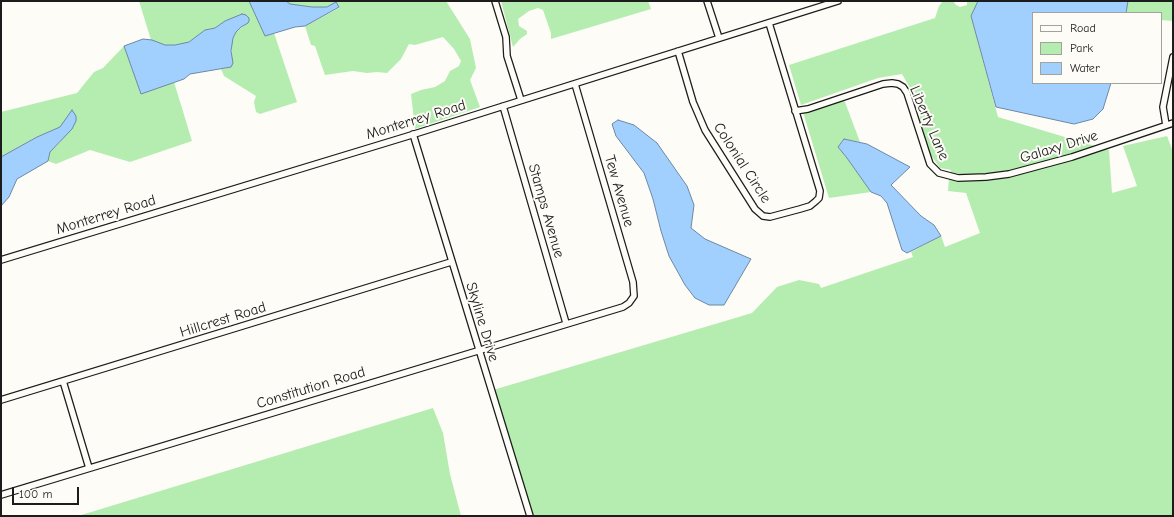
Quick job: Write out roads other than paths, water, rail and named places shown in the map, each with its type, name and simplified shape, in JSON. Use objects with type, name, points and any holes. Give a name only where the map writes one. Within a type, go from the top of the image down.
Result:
[{"type":"street","points":[[494,1],[506,37],[507,56],[521,100]]},
{"type":"street","points":[[707,1],[719,38]]},
{"type":"street","name":"Monterrey Road","points":[[1,260],[575,84],[838,1]]},
{"type":"street","name":"Colonial Circle","points":[[678,51],[693,102],[705,130],[755,209],[761,215],[772,217],[810,206],[819,196],[819,186],[795,112],[769,22]]},
{"type":"street","points":[[1166,125],[1163,107],[1173,56]]},
{"type":"street","name":"Tew Avenue","points":[[575,84],[635,287],[633,298],[628,304]]},
{"type":"street","name":"Liberty Lane","points":[[795,112],[883,84],[898,84],[903,87],[907,93],[930,164],[939,173],[948,176]]},
{"type":"street","name":"Stamps Avenue","points":[[503,106],[566,323]]},
{"type":"street","name":"Galaxy Drive","points":[[948,176],[965,178],[1009,174],[1072,157],[1173,123]]},
{"type":"street","name":"Skyline Drive","points":[[413,134],[530,516]]},
{"type":"street","name":"Hillcrest Road","points":[[1,400],[451,262]]},
{"type":"street","name":"Constitution Road","points":[[1,495],[628,304]]},
{"type":"street","points":[[63,381],[89,468]]},
{"type":"water","points":[[249,1],[286,1],[290,4],[312,7],[327,7],[336,2],[339,7],[305,26],[295,27],[265,36]]},
{"type":"water","points":[[978,1],[1128,1],[1126,12],[1032,12],[1032,84],[1111,84],[1103,109],[1093,119],[1074,124],[996,107],[971,16]]},
{"type":"water","points":[[242,14],[249,18],[249,21],[236,32],[233,38],[231,51],[233,63],[231,67],[190,74],[184,79],[141,94],[124,46],[143,39],[152,40],[165,45],[175,45],[189,42],[205,30],[215,28],[225,21]]},
{"type":"water","points":[[72,110],[76,116],[76,121],[72,129],[50,152],[48,161],[17,179],[9,197],[1,206],[1,157],[37,137],[60,127]]},
{"type":"water","points":[[618,120],[634,125],[657,143],[687,186],[694,205],[691,228],[705,239],[751,259],[724,305],[709,305],[695,298],[685,285],[669,256],[644,173],[616,136],[612,124]]},
{"type":"water","points":[[844,139],[867,144],[910,167],[891,185],[921,216],[934,225],[941,236],[907,253],[902,250],[887,203],[881,196],[871,192],[838,147]]}]
